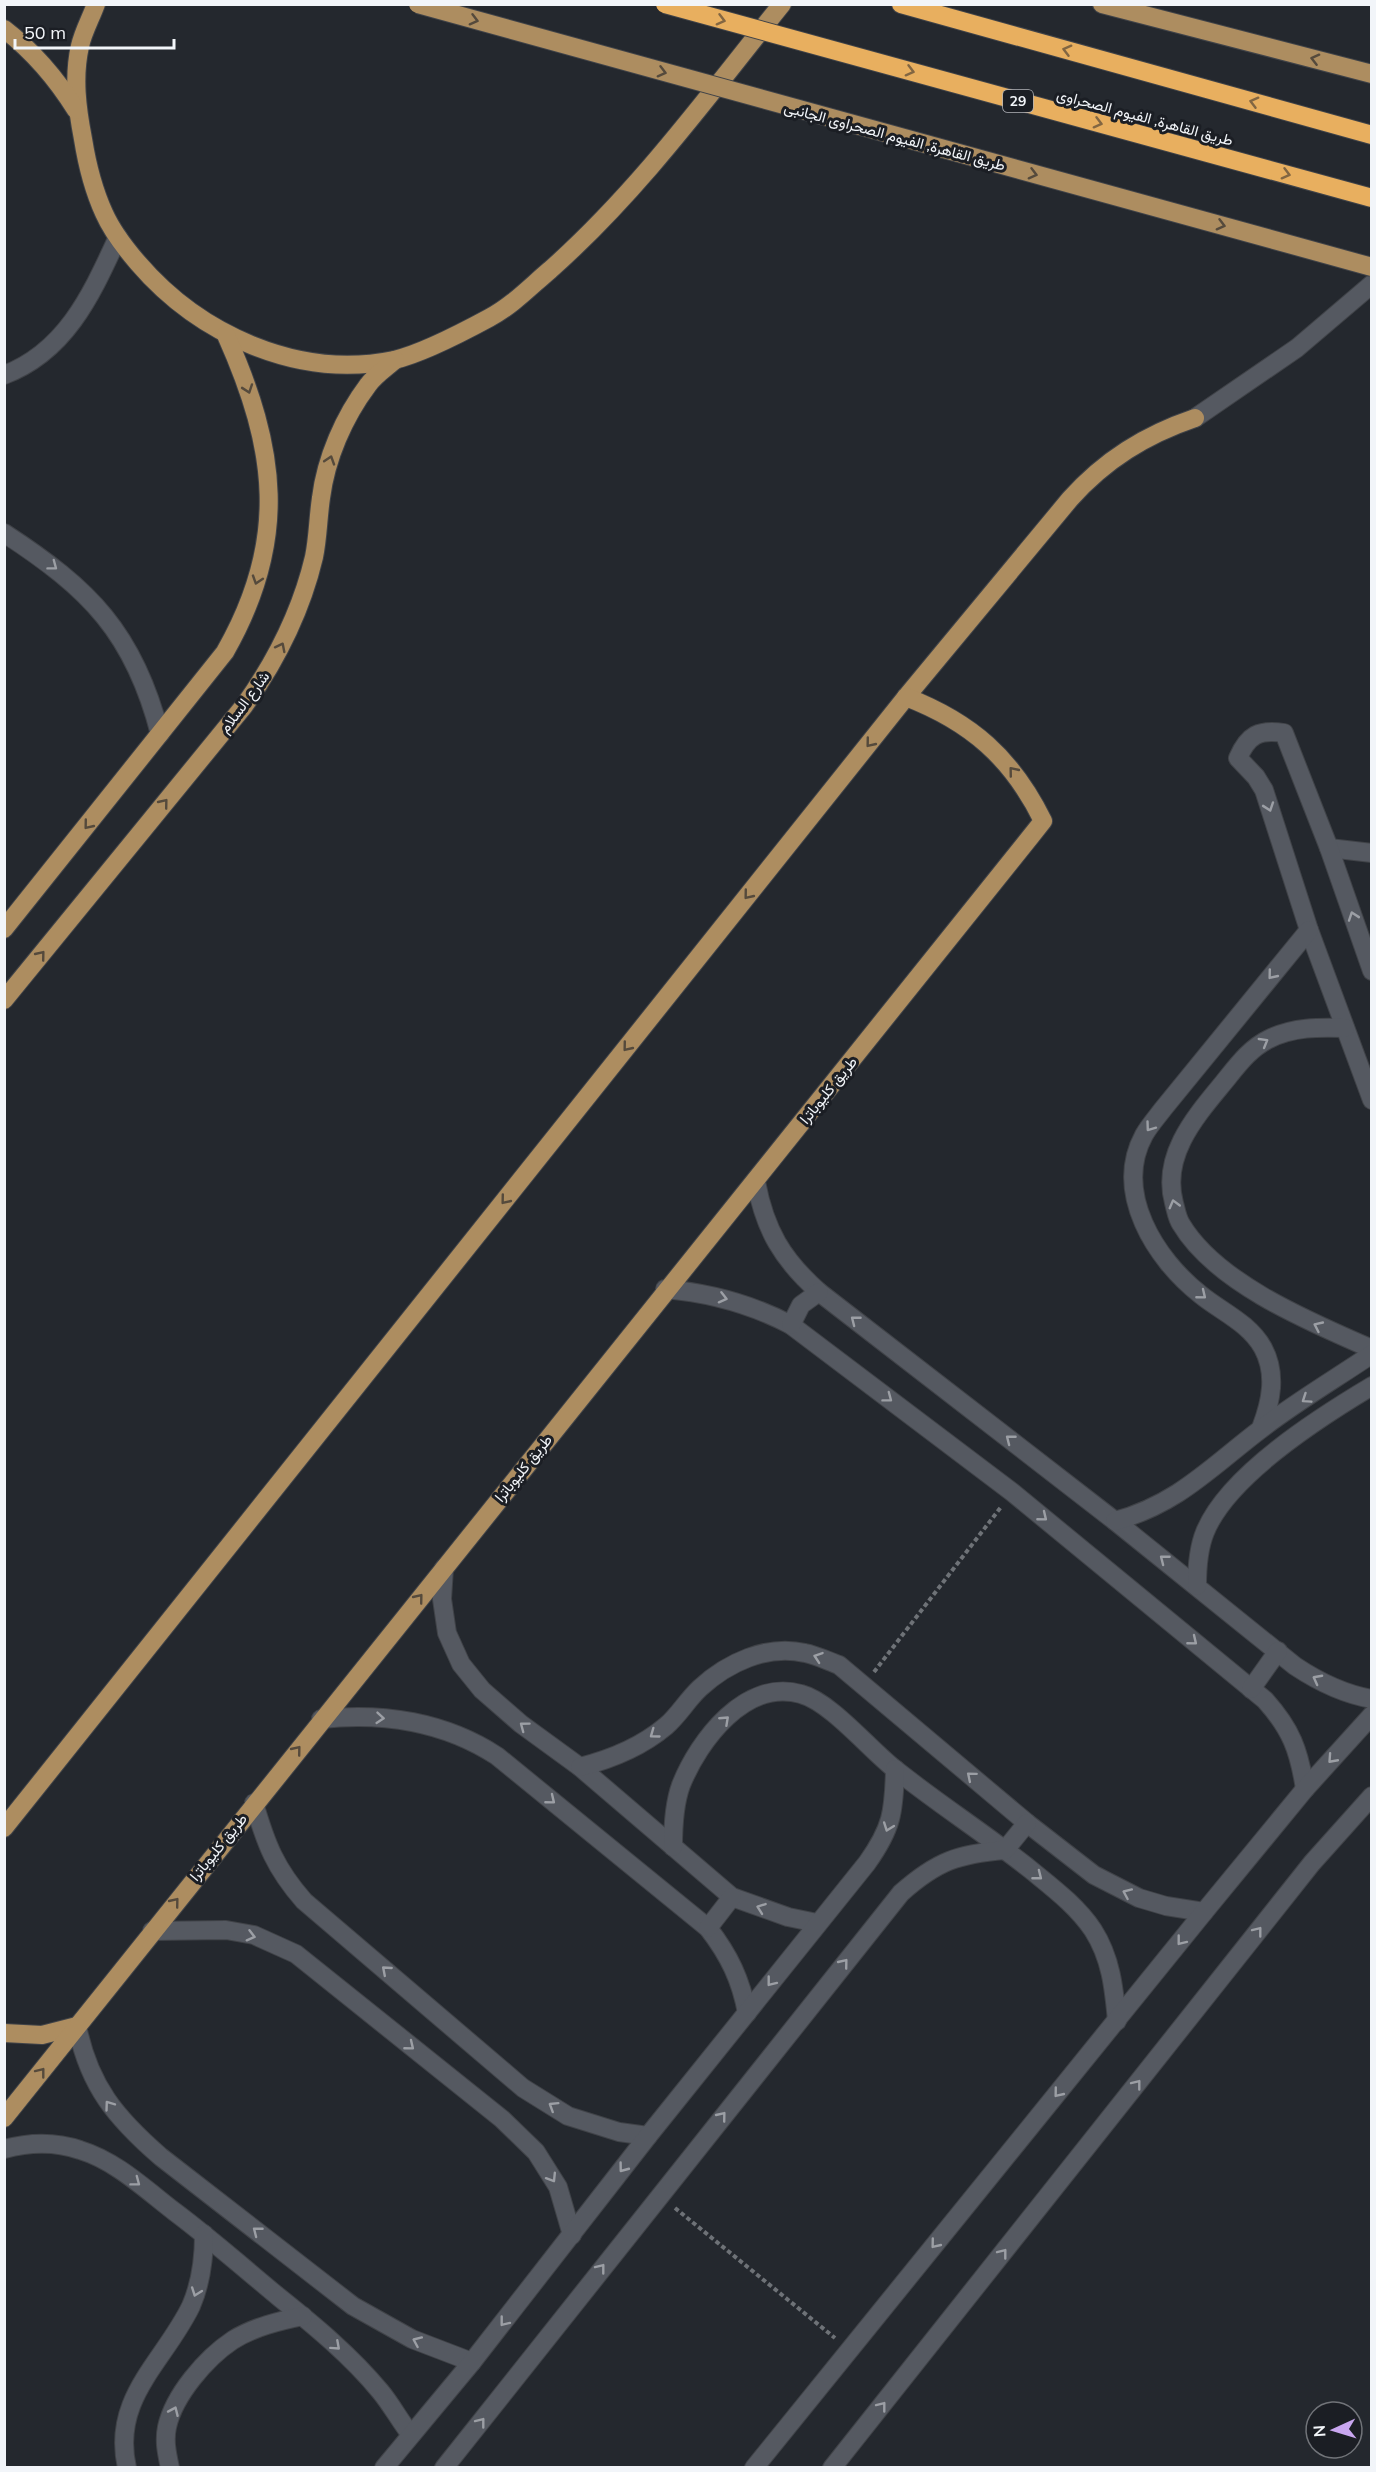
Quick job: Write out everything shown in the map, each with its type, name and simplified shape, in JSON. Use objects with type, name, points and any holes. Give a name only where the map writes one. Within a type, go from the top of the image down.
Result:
[{"type":"highway","name":"طريق القاهرة, الفيوم الصحراوى","points":[[665,4],[1371,198]]},
{"type":"highway","points":[[901,4],[1371,135]]},
{"type":"main road","points":[[96,4],[80,44],[76,88],[78,114],[89,174],[105,214],[118,237],[156,284],[189,312],[226,335],[266,351],[309,361],[352,364],[395,360],[492,316],[525,292],[581,243],[661,156],[782,4]]},
{"type":"main road","name":"طريق القاهرة, الفيوم الصحراوى الجانبى","points":[[418,4],[1371,267]]},
{"type":"main road","points":[[1102,4],[1371,74]]},
{"type":"main road","points":[[4,29],[21,42],[52,75],[78,114]]},
{"type":"main road","points":[[4,929],[225,652],[239,627],[260,573],[266,544],[269,488],[264,446],[248,389],[226,335]]},
{"type":"main road","name":"شارع السلام","points":[[4,1000],[244,706],[274,660],[291,626],[307,582],[314,556],[325,477],[339,435],[369,383],[395,360]]},
{"type":"main road","points":[[4,1828],[906,697],[1087,480],[1128,448],[1150,435],[1195,418]]},
{"type":"main road","name":"طريق كليوباترا","points":[[4,2118],[321,1719],[665,1290],[756,1182],[1043,821],[1019,779],[988,744],[950,716],[906,697]]},
{"type":"main road","points":[[4,2032],[42,2035],[77,2026]]},
{"type":"street","points":[[4,375],[31,362],[63,335],[87,301],[118,237]]},
{"type":"street","points":[[1195,418],[1297,348],[1371,284]]},
{"type":"street","points":[[4,533],[63,573],[102,612],[118,634],[140,674],[153,707],[160,734]]},
{"type":"street","points":[[1371,966],[1329,848],[1284,733],[1270,731],[1256,735],[1244,745],[1238,758],[1256,777],[1264,790],[1309,930],[1371,1100]]},
{"type":"street","points":[[1329,848],[1371,853]]},
{"type":"street","points":[[1261,1428],[1270,1402],[1271,1384],[1271,1375],[1263,1349],[1248,1327],[1199,1294],[1159,1252],[1145,1227],[1135,1200],[1134,1167],[1144,1135],[1150,1126],[1309,930]]},
{"type":"street","points":[[1345,1028],[1314,1028],[1286,1032],[1254,1048],[1202,1109],[1184,1134],[1173,1162],[1171,1192],[1179,1221],[1195,1246],[1219,1265],[1294,1315],[1371,1349]]},
{"type":"street","points":[[756,1182],[760,1207],[774,1239],[799,1274],[819,1292],[1115,1521],[1314,1679],[1339,1690],[1371,1699]]},
{"type":"street","points":[[665,1290],[700,1293],[743,1303],[791,1326],[1012,1492],[1251,1689],[1280,1716],[1292,1736],[1301,1759],[1305,1789]]},
{"type":"street","points":[[791,1326],[801,1305],[819,1292]]},
{"type":"street","points":[[1115,1521],[1131,1517],[1174,1496],[1202,1478],[1261,1428],[1371,1354]]},
{"type":"street","points":[[1197,1586],[1197,1560],[1204,1533],[1223,1500],[1249,1473],[1330,1411],[1371,1386]]},
{"type":"street","points":[[1202,1478],[1223,1500]]},
{"type":"street","points":[[444,1568],[442,1599],[447,1633],[461,1664],[482,1690],[580,1767],[732,1897],[788,1917],[817,1923]]},
{"type":"street","points":[[580,1767],[611,1758],[647,1740],[684,1709],[698,1689],[728,1665],[765,1652],[803,1652],[839,1665],[1027,1823],[1094,1875],[1116,1888],[1166,1906],[1204,1912]]},
{"type":"street","points":[[1251,1689],[1278,1652]]},
{"type":"street","points":[[673,1847],[674,1816],[681,1787],[693,1759],[711,1734],[753,1697],[777,1691],[802,1694],[823,1706],[895,1769],[1065,1897],[1092,1929],[1104,1951],[1113,1976],[1117,2021]]},
{"type":"street","points":[[754,2468],[1204,1912],[1305,1789],[1371,1715]]},
{"type":"street","points":[[321,1719],[346,1716],[398,1720],[450,1731],[497,1756],[708,1928],[723,1947],[735,1968],[743,1990],[747,2013]]},
{"type":"street","points":[[384,2468],[472,2362],[883,1840],[891,1820],[895,1769]]},
{"type":"street","points":[[832,2468],[1312,1863],[1371,1796]]},
{"type":"street","points":[[254,1803],[266,1844],[279,1868],[304,1901],[523,2088],[577,2119],[620,2133],[648,2136]]},
{"type":"street","points":[[444,2468],[901,1893],[923,1874],[948,1860],[976,1852],[1005,1850],[1027,1823]]},
{"type":"street","points":[[708,1928],[732,1897]]},
{"type":"street","points":[[152,1931],[226,1930],[254,1935],[296,1954],[502,2119],[536,2151],[558,2187],[572,2235]]},
{"type":"street","points":[[77,2026],[89,2070],[106,2101],[132,2132],[161,2157],[353,2306],[412,2339],[472,2362]]},
{"type":"street","points":[[4,2149],[42,2142],[81,2150],[116,2167],[204,2234],[303,2316],[353,2362],[380,2391],[411,2435]]},
{"type":"street","points":[[127,2468],[124,2433],[130,2406],[138,2386],[190,2306],[200,2280],[204,2234]]},
{"type":"street","points":[[171,2468],[165,2450],[167,2426],[182,2392],[205,2363],[242,2336],[267,2324],[303,2316]]},
{"type":"street","points":[[846,2468],[857,2438]]},
{"type":"path","points":[[864,1685],[1012,1492]]},
{"type":"path","points":[[659,2195],[849,2349]]}]
